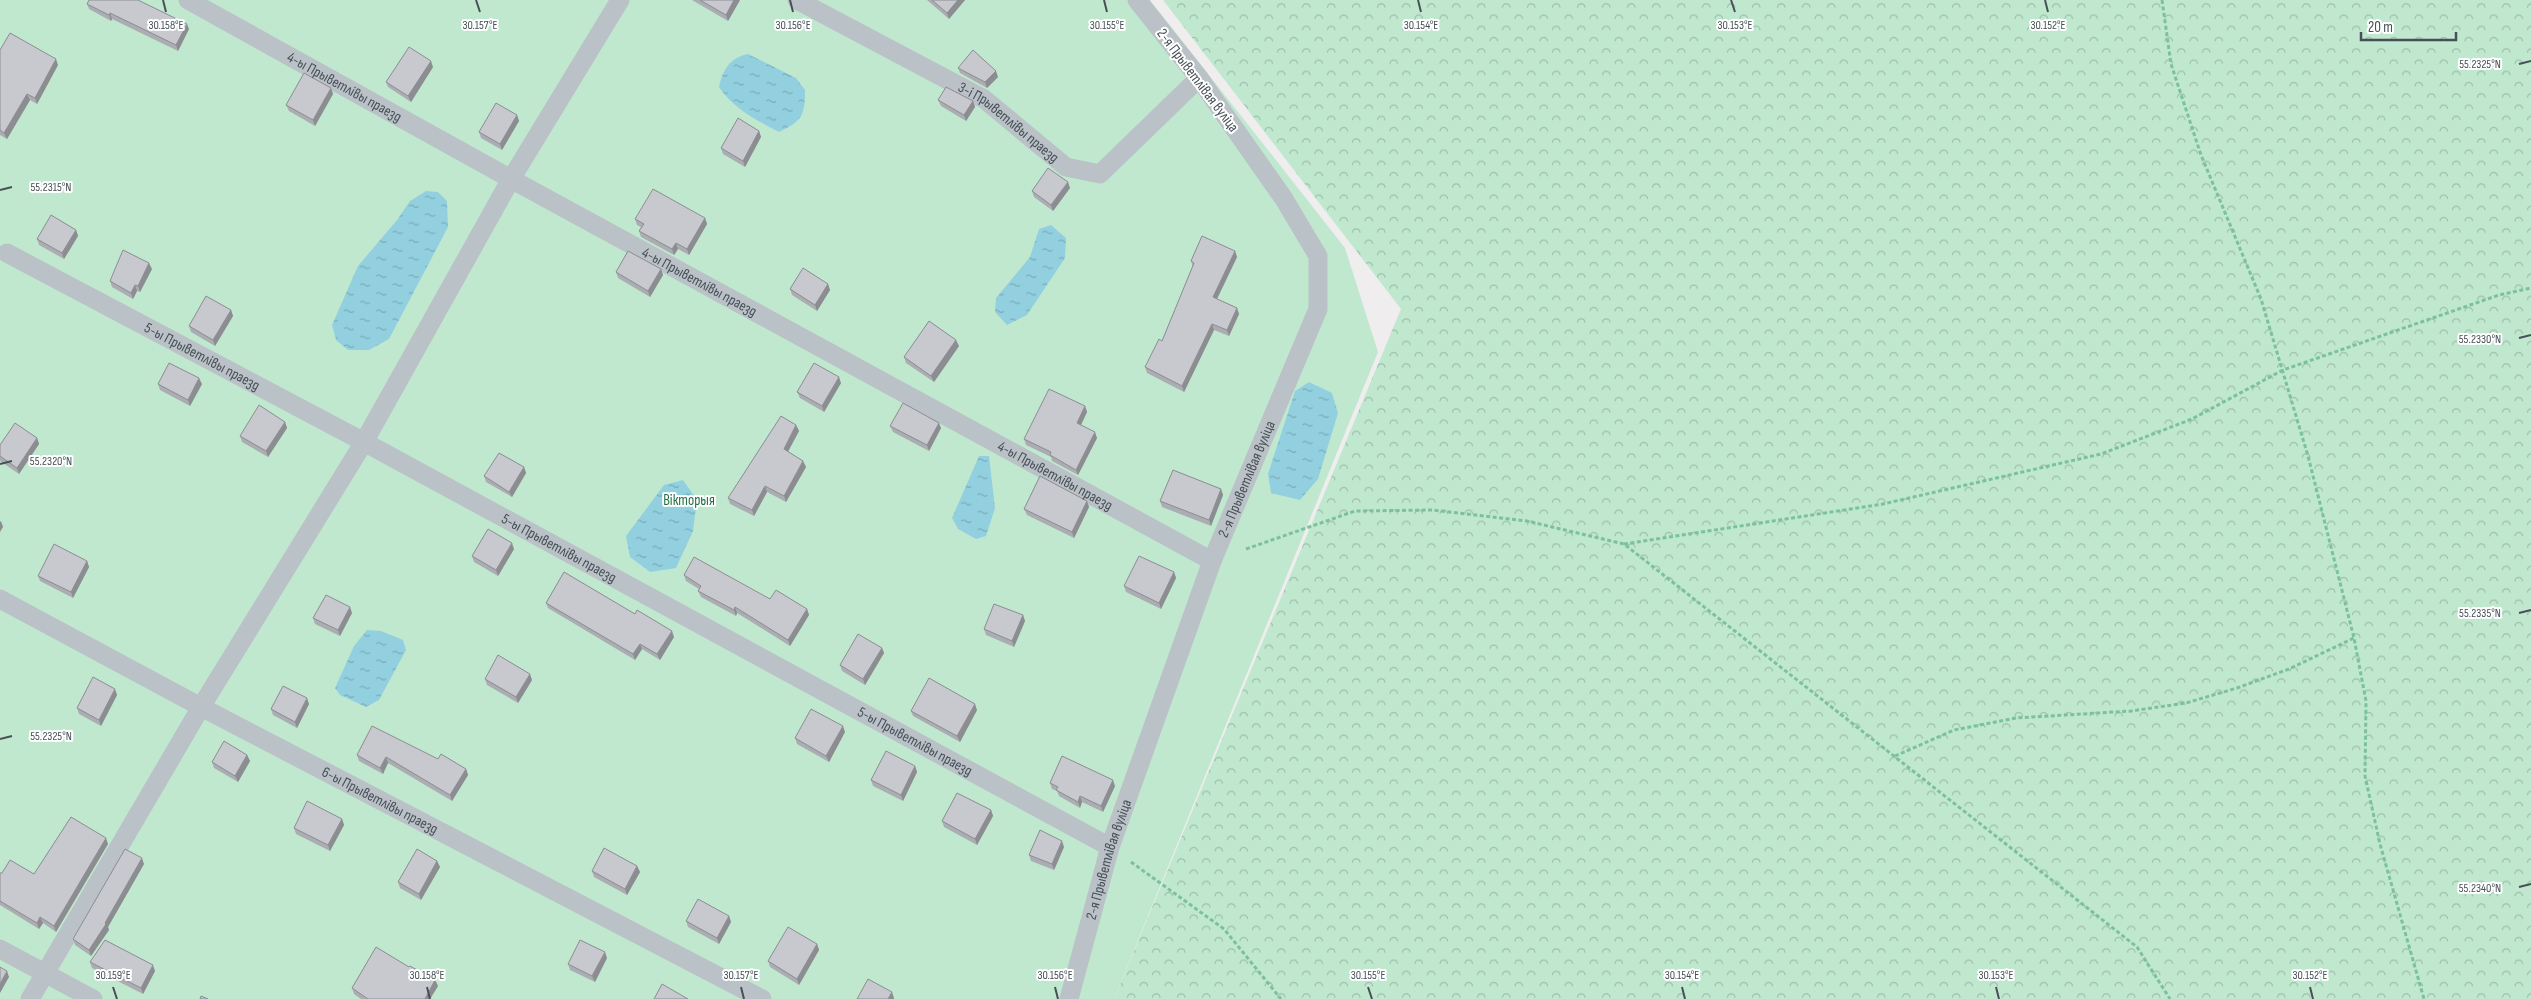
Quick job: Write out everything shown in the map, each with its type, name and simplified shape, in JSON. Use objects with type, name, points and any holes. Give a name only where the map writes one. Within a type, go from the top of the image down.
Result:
[{"type":"lane","name":"4-ы Прыветлівы праезд","points":[[188,0],[511,179],[1212,560]]},
{"type":"lane","points":[[30,999],[201,708],[364,442],[511,179],[620,0]]},
{"type":"lane","name":"3-і Прыветлівы праезд","points":[[797,0],[984,99],[1066,167],[1100,174],[1199,78]]},
{"type":"lane","name":"2-я Прыветлівая вуліца","points":[[1069,999],[1110,846],[1212,560],[1318,309],[1318,256],[1284,199],[1199,78],[1137,0]]},
{"type":"lane","name":"5-ы Прыветлівы праезд","points":[[7,253],[364,442],[1110,846]]},
{"type":"lane","name":"6-ы Прыветлівы праезд","points":[[0,599],[201,708],[762,999]]},
{"type":"lane","points":[[0,949],[93,999]]},
{"type":"path","points":[[2162,0],[2171,64],[2198,146],[2261,299],[2308,456],[2354,638],[2366,700],[2365,776],[2380,844],[2424,999]]},
{"type":"path","points":[[1212,560],[1354,512],[1432,510],[1527,521],[1624,544],[1883,504],[2101,454],[2192,419],[2283,370],[2499,295],[2531,288]]},
{"type":"path","points":[[1624,544],[2137,947],[2170,999]]},
{"type":"path","points":[[1895,756],[1954,730],[2016,718],[2131,711],[2186,702],[2237,688],[2289,669],[2354,638]]},
{"type":"path","points":[[1110,846],[1224,929],[1281,999]]},
{"type":"green space","name":"Вікторыя","points":[[0,0],[1150,0],[1345,248],[1378,352],[1114,999],[0,999]]},
{"type":"green space","points":[[1163,0],[2531,0],[2531,999],[1114,999],[1401,309]]},
{"type":"water","points":[[748,54],[796,78],[805,90],[801,117],[779,132],[731,102],[719,87],[728,65],[736,58]]},
{"type":"water","points":[[426,191],[438,192],[447,201],[448,227],[389,339],[369,350],[348,350],[336,340],[332,325],[358,266],[397,220],[410,201]]},
{"type":"water","points":[[1051,225],[1066,238],[1065,258],[1027,315],[1007,325],[995,312],[996,298],[1030,257],[1039,229]]},
{"type":"water","points":[[1309,382],[1332,393],[1338,413],[1318,479],[1300,500],[1271,493],[1268,474],[1295,391]]},
{"type":"water","points":[[979,456],[989,456],[995,508],[986,536],[976,539],[958,529],[952,518]]},
{"type":"water","points":[[683,480],[697,500],[693,531],[676,568],[650,572],[630,557],[626,536],[664,485]]},
{"type":"water","points":[[367,630],[381,631],[403,640],[406,650],[379,700],[366,707],[340,695],[335,688],[354,646]]},
{"type":"building","points":[[89,0],[138,0],[187,24],[176,45],[87,4]]},
{"type":"building","points":[[700,0],[734,0],[726,15]]},
{"type":"building","points":[[932,0],[958,0],[947,13]]},
{"type":"building","points":[[10,33],[56,59],[35,98],[27,94],[4,133],[0,130],[0,50]]},
{"type":"building","points":[[409,47],[431,61],[408,96],[386,82]]},
{"type":"building","points":[[973,50],[996,71],[985,82],[958,68]]},
{"type":"building","points":[[304,73],[331,88],[313,120],[286,105]]},
{"type":"building","points":[[946,87],[973,101],[964,115],[938,100]]},
{"type":"building","points":[[496,103],[517,115],[500,144],[479,132]]},
{"type":"building","points":[[738,118],[759,131],[743,161],[721,148]]},
{"type":"building","points":[[1048,168],[1068,182],[1051,205],[1032,191]]},
{"type":"building","points":[[653,189],[705,218],[687,249],[676,243],[672,249],[639,231],[644,224],[635,219]]},
{"type":"building","points":[[51,215],[76,230],[62,253],[37,239]]},
{"type":"building","points":[[1202,236],[1235,251],[1213,297],[1237,308],[1227,330],[1212,324],[1182,386],[1145,367],[1159,339],[1162,341],[1194,263],[1191,261]]},
{"type":"building","points":[[123,250],[149,263],[138,286],[135,285],[131,293],[110,281]]},
{"type":"building","points":[[628,251],[661,269],[648,291],[616,272]]},
{"type":"building","points":[[803,268],[828,284],[815,305],[790,289]]},
{"type":"building","points":[[206,296],[231,310],[213,340],[189,326]]},
{"type":"building","points":[[929,321],[956,340],[931,376],[904,357]]},
{"type":"building","points":[[169,363],[199,378],[188,400],[158,384]]},
{"type":"building","points":[[814,363],[839,377],[822,406],[797,392]]},
{"type":"building","points":[[1049,389],[1085,406],[1077,423],[1095,432],[1076,470],[1050,455],[1051,452],[1024,439]]},
{"type":"building","points":[[903,403],[939,423],[927,445],[890,426]]},
{"type":"building","points":[[259,405],[285,422],[266,451],[240,436]]},
{"type":"building","points":[[781,416],[796,425],[784,449],[803,461],[784,496],[765,486],[752,510],[728,498]]},
{"type":"building","points":[[15,423],[37,438],[17,468],[0,456],[0,445]]},
{"type":"building","points":[[499,453],[524,467],[509,492],[484,476]]},
{"type":"building","points":[[1173,470],[1221,489],[1209,520],[1160,501]]},
{"type":"building","points":[[1040,476],[1087,501],[1072,532],[1024,509]]},
{"type":"building","points":[[488,529],[512,543],[496,570],[472,556]]},
{"type":"building","points":[[54,544],[87,561],[71,592],[38,576]]},
{"type":"building","points":[[1139,556],[1174,572],[1159,603],[1124,586]]},
{"type":"building","points":[[694,557],[770,599],[776,590],[807,609],[788,640],[735,607],[734,610],[698,591],[701,586],[684,575]]},
{"type":"building","points":[[564,572],[635,614],[637,610],[672,631],[657,654],[640,644],[633,654],[546,603]]},
{"type":"building","points":[[326,595],[350,607],[338,630],[313,618]]},
{"type":"building","points":[[994,604],[1023,615],[1012,641],[984,629]]},
{"type":"building","points":[[858,634],[882,648],[863,679],[840,665]]},
{"type":"building","points":[[498,655],[530,674],[516,697],[485,679]]},
{"type":"building","points":[[93,677],[115,689],[99,720],[77,708]]},
{"type":"building","points":[[929,678],[975,704],[957,736],[911,711]]},
{"type":"building","points":[[283,686],[307,698],[295,722],[271,709]]},
{"type":"building","points":[[811,709],[843,726],[826,756],[795,738]]},
{"type":"building","points":[[372,726],[438,759],[441,754],[466,769],[450,795],[386,757],[380,768],[357,755]]},
{"type":"building","points":[[224,741],[247,755],[235,776],[212,762]]},
{"type":"building","points":[[886,751],[915,766],[901,795],[871,780]]},
{"type":"building","points":[[1062,756],[1113,780],[1101,806],[1080,796],[1078,802],[1056,790],[1058,787],[1050,783]]},
{"type":"building","points":[[957,793],[991,810],[975,839],[942,821]]},
{"type":"building","points":[[307,801],[342,819],[328,845],[294,828]]},
{"type":"building","points":[[71,817],[106,838],[54,926],[40,917],[37,923],[0,901],[0,873],[2,873],[10,860],[34,874]]},
{"type":"building","points":[[1040,830],[1062,841],[1052,864],[1029,855]]},
{"type":"building","points":[[604,848],[637,866],[625,889],[592,871]]},
{"type":"building","points":[[125,849],[142,858],[106,924],[89,950],[73,939]]},
{"type":"building","points":[[417,849],[437,861],[419,894],[398,882]]},
{"type":"building","points":[[698,899],[729,916],[717,938],[686,921]]},
{"type":"building","points":[[788,927],[817,944],[797,979],[768,961]]},
{"type":"building","points":[[105,940],[153,965],[141,988],[90,962]]},
{"type":"building","points":[[580,940],[605,952],[592,976],[568,964]]},
{"type":"building","points":[[376,947],[435,980],[425,999],[368,999],[352,988]]},
{"type":"building","points":[[0,967],[7,971],[0,984]]},
{"type":"building","points":[[868,979],[892,992],[888,999],[857,999]]},
{"type":"building","points":[[662,984],[688,999],[654,999]]}]
